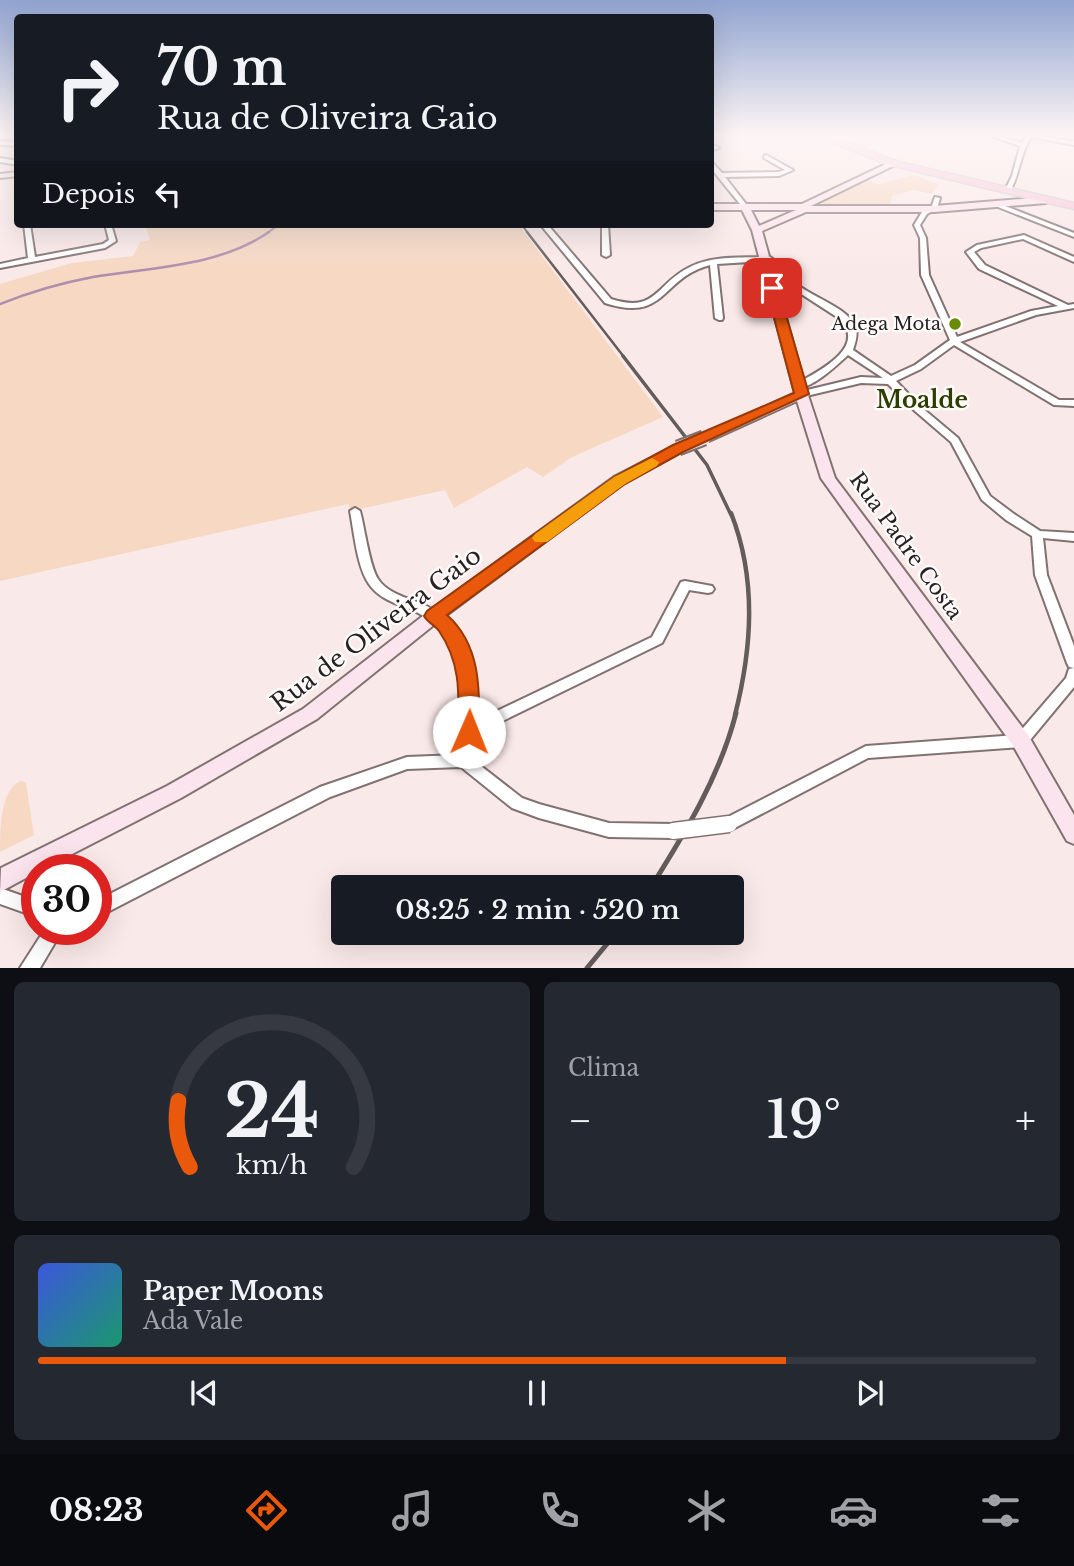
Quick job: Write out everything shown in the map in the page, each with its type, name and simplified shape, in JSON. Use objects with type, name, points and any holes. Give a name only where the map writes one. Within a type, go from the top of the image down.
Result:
[{"type":"main road","points":[[963,179],[1074,206]]},
{"type":"street","points":[[726,179],[746,208]]},
{"type":"street","points":[[810,207],[862,179]]},
{"type":"street","points":[[1008,190],[1011,179]]},
{"type":"street","points":[[1018,202],[1031,196]]},
{"type":"street","points":[[934,209],[937,198]]},
{"type":"street","points":[[714,207],[789,210],[810,207],[934,209],[1046,200]]},
{"type":"street","points":[[995,204],[1074,235]]},
{"type":"street","name":"Rua Padre Costa","points":[[746,208],[757,230],[800,390],[828,478],[1021,741],[1074,834]]},
{"type":"street","points":[[934,209],[924,213],[917,225],[923,238],[925,275],[957,343],[1057,403],[1074,403]]},
{"type":"street","points":[[757,230],[789,210]]},
{"type":"street","points":[[28,228],[32,259]]},
{"type":"street","points":[[0,266],[110,244],[113,241],[109,228]]},
{"type":"street","points":[[546,228],[608,301],[625,306],[653,303],[682,275],[695,267],[713,262],[764,258],[778,264],[794,285],[841,317],[852,328],[853,337],[848,351],[800,390]]},
{"type":"street","points":[[605,228],[606,255]]},
{"type":"street","points":[[1070,306],[982,267],[970,252],[979,246],[1024,237],[1074,260]]},
{"type":"street","points":[[713,262],[719,318]]},
{"type":"street","points":[[889,381],[918,367],[956,340],[1034,313],[1070,306]]},
{"type":"street","points":[[848,351],[878,370],[955,440],[976,484],[986,498],[1037,534],[1074,537]]},
{"type":"street","name":"Rua de Oliveira Gaio","points":[[0,882],[174,792],[310,713],[434,616],[620,480],[678,448],[775,405],[800,390],[861,380],[889,381]]},
{"type":"street","points":[[775,405],[807,412]]},
{"type":"street","points":[[355,512],[372,582],[386,593],[444,622],[460,649],[470,680],[469,732],[464,761]]},
{"type":"street","points":[[1037,534],[1041,575],[1074,663]]},
{"type":"street","points":[[469,732],[657,640],[685,585],[708,589]]},
{"type":"street","points":[[112,902],[325,792],[407,763],[464,761],[517,803],[609,830],[673,831],[729,824],[866,752],[1021,741],[1072,680],[1074,673]]},
{"type":"street","points":[[0,896],[21,903]]},
{"type":"street","points":[[29,968],[44,945]]},
{"type":"shaded area","points":[[865,179],[878,184],[897,179],[925,179],[938,184],[932,194],[914,190],[892,196],[890,206],[827,205],[819,202]]},
{"type":"shaded area","points":[[146,228],[521,228],[663,417],[572,457],[543,477],[527,467],[454,508],[445,490],[351,511],[348,504],[0,581],[0,284],[72,263],[133,256],[140,242],[150,240]]},
{"type":"shaded area","points":[[21,781],[26,783],[34,835],[0,852],[5,801],[14,785]]},
{"type":"waterway","points":[[267,233],[274,228]]},
{"type":"waterway","points":[[0,304],[81,279],[206,259],[249,244],[269,232]]},
{"type":"railway","points":[[524,228],[528,233]]},
{"type":"railway","points":[[527,232],[624,357]]},
{"type":"railway","points":[[623,356],[707,465],[731,515]]},
{"type":"railway","points":[[731,513],[745,563],[749,614],[745,664],[735,715]]},
{"type":"railway","points":[[658,875],[711,782],[736,713]]},
{"type":"railway","points":[[587,968],[606,945]]},
{"type":"slow traffic","points":[[541,538],[620,480],[652,462]]},
{"type":"place","name":"Adega Mota","points":[[955,324]]},
{"type":"district","name":"Moalde","points":[[922,400]]},
{"type":"route","points":[[469,732],[470,680],[465,663],[444,622],[434,616],[620,480],[678,448],[802,394],[772,288]]}]
